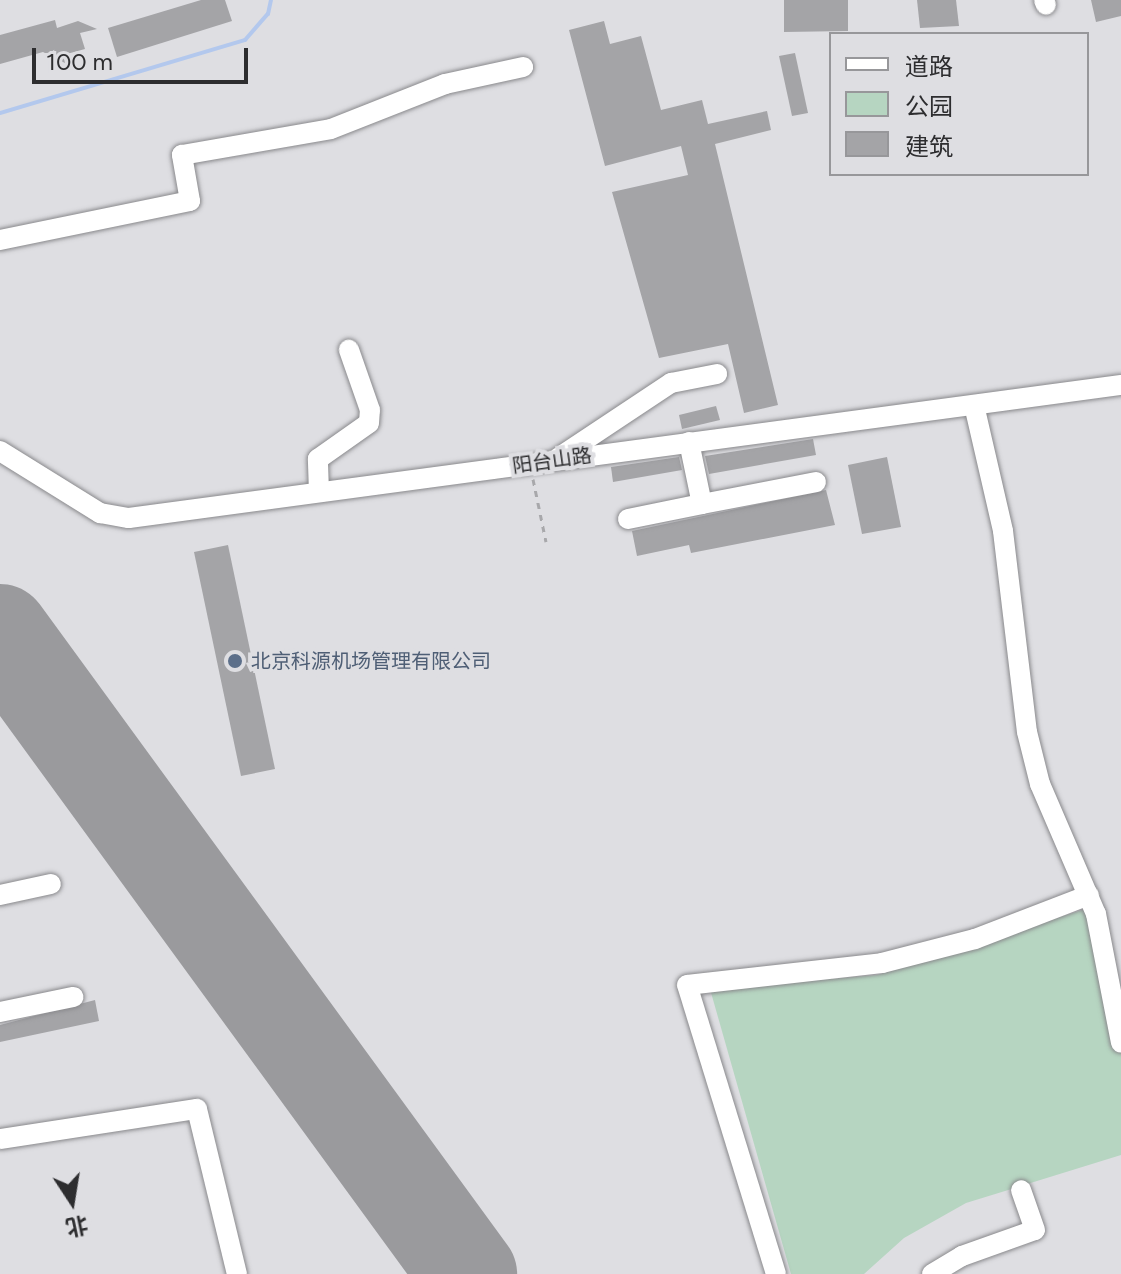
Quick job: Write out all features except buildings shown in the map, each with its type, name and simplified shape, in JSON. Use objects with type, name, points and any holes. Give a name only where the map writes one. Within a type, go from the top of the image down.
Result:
[{"type":"street","points":[[0,240],[190,201],[182,155],[331,129],[445,84],[523,67]]},
{"type":"street","points":[[319,492],[318,459],[369,423],[370,410],[349,350]]},
{"type":"street","points":[[555,460],[671,383],[717,374]]},
{"type":"street","name":"阳台山路","points":[[0,451],[100,513],[129,518],[1121,385]]},
{"type":"street","points":[[974,405],[1003,531],[1027,732],[1040,784],[1089,895],[1121,1043]]},
{"type":"street","points":[[689,442],[702,504]]},
{"type":"street","points":[[628,519],[816,482]]},
{"type":"street","points":[[0,895],[51,884]]},
{"type":"street","points":[[776,1274],[687,985],[882,963],[975,939],[1089,895]]},
{"type":"street","points":[[0,1012],[73,997]]},
{"type":"street","points":[[0,1139],[197,1109],[237,1274]]},
{"type":"street","points":[[932,1274],[962,1256],[1035,1230],[1021,1190]]},
{"type":"path","points":[[530,464],[546,542]]},
{"type":"green space","points":[[1101,904],[1121,995],[1121,1155],[966,1203],[904,1238],[864,1274],[791,1274],[710,989],[877,975]]},
{"type":"waterway","points":[[0,113],[245,40],[268,14],[271,0]]},
{"type":"runway","points":[[0,633],[468,1274]]},
{"type":"place","name":"北京科源机场管理有限公司","points":[[235,661]]}]
